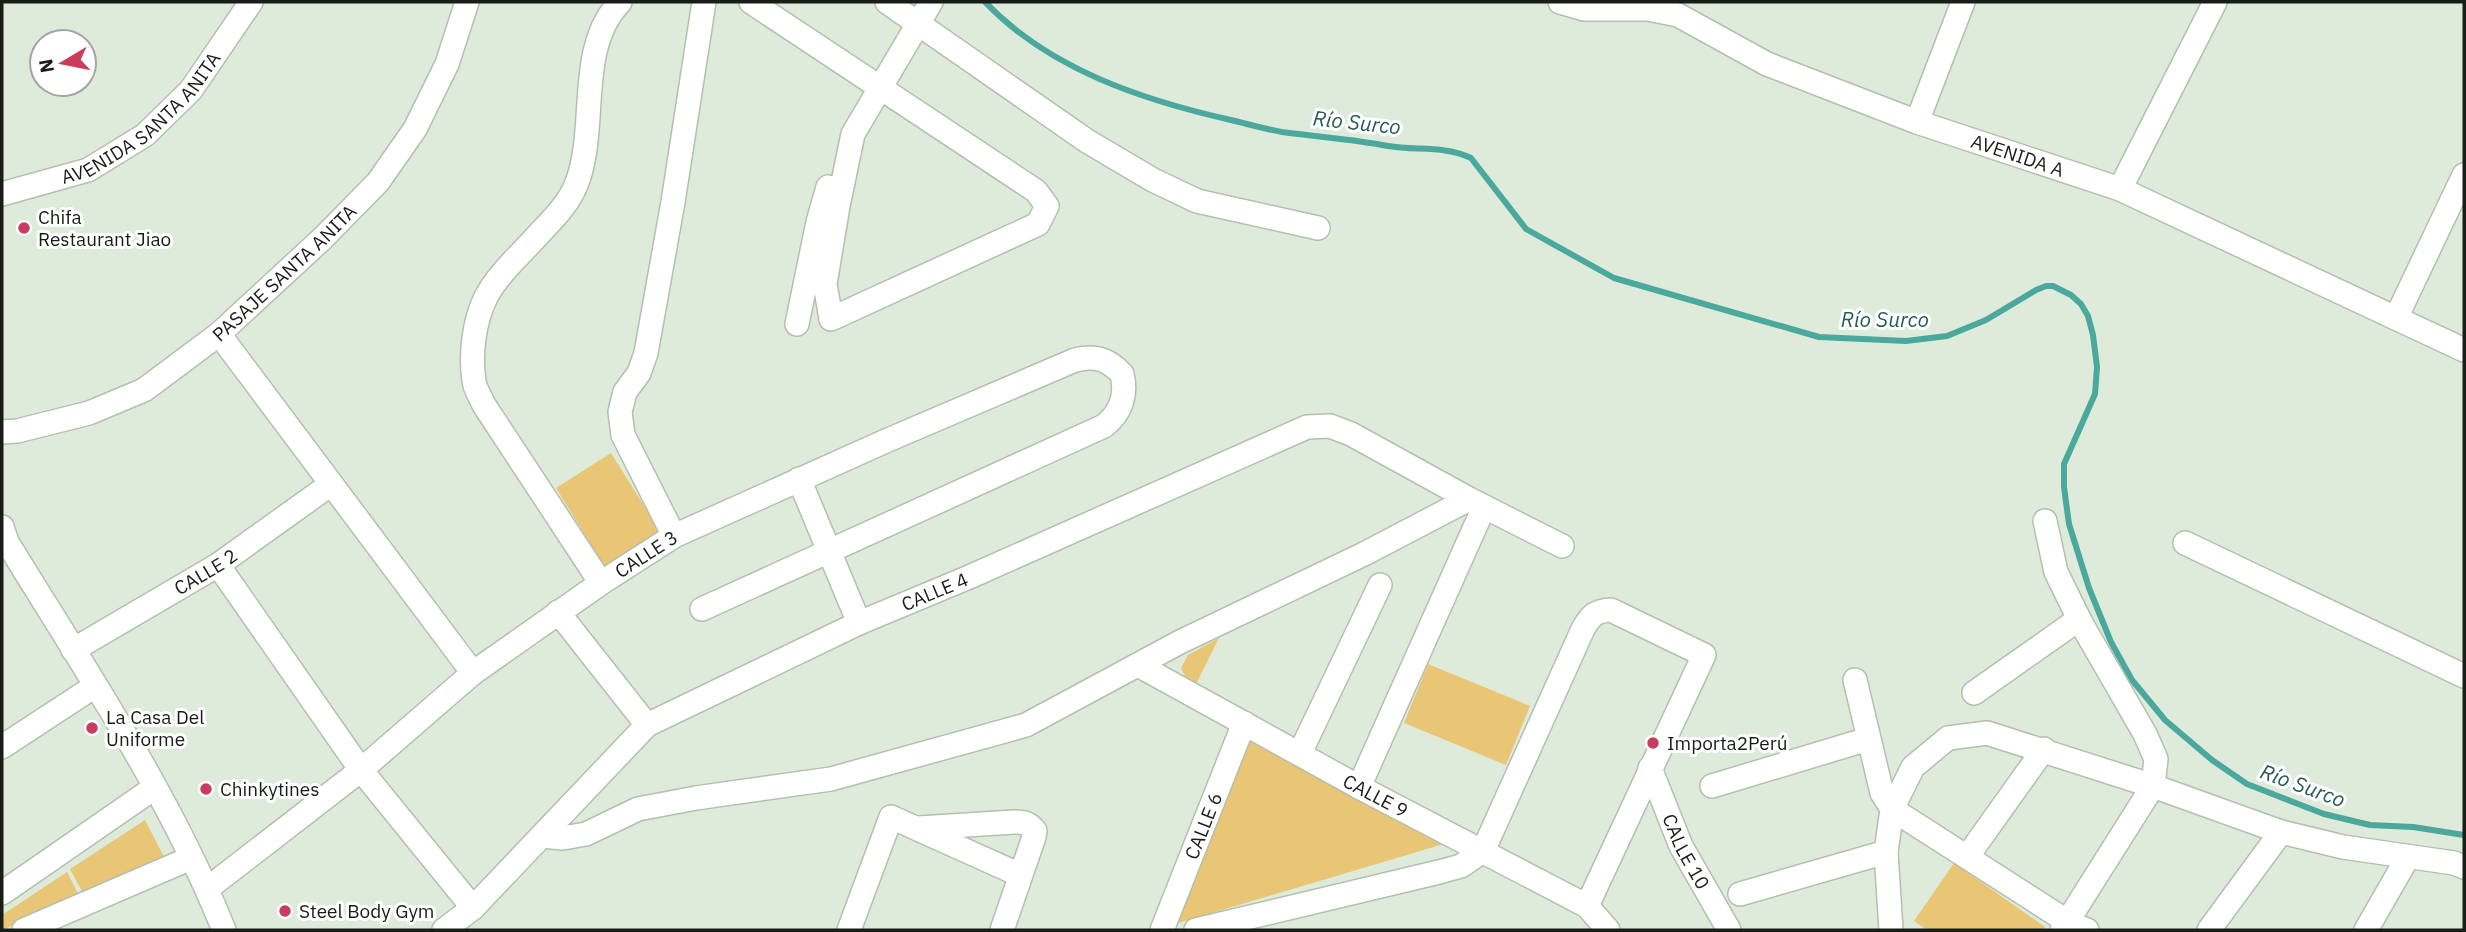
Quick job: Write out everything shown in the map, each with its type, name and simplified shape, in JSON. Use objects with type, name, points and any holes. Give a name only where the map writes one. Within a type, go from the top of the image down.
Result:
[{"type":"street","name":"AVENIDA SANTA ANITA","points":[[2,194],[88,170],[145,135],[191,90],[251,2]]},
{"type":"street","name":"PASAJE SANTA ANITA","points":[[2,432],[17,431],[89,413],[144,390],[219,334],[323,238],[377,182],[415,129],[447,64],[467,2]]},
{"type":"street","points":[[601,583],[484,405],[474,383],[472,342],[486,298],[508,268],[559,212],[575,188],[585,159],[590,80],[600,36],[620,2]]},
{"type":"street","points":[[674,536],[623,435],[620,412],[625,392],[639,373],[646,353],[704,2]]},
{"type":"street","points":[[751,2],[1036,191],[1047,206],[1038,224],[831,319],[825,284],[853,134]]},
{"type":"street","points":[[887,2],[1087,141],[1153,180],[1197,201],[1318,228]]},
{"type":"street","points":[[797,324],[818,222],[837,157],[931,2]]},
{"type":"street","name":"AVENIDA A","points":[[1560,2],[1584,9],[1649,5],[1678,15],[1767,64],[1917,122],[2120,189],[2464,350]]},
{"type":"street","points":[[1917,122],[1963,2]]},
{"type":"street","points":[[2120,189],[2215,2]]},
{"type":"street","points":[[2396,318],[2464,175]]},
{"type":"street","points":[[219,334],[473,673]]},
{"type":"street","name":"CALLE 3","points":[[207,889],[361,770],[473,673],[558,612],[674,536],[1075,360],[1089,356],[1107,361],[1122,374],[1122,403],[1111,421],[1104,426],[828,552]]},
{"type":"street","name":"CALLE 4","points":[[444,930],[473,908],[647,725],[859,623],[1307,427],[1330,426],[1351,434],[1476,503],[1562,546]]},
{"type":"street","points":[[799,479],[859,623]]},
{"type":"street","name":"CALLE 2","points":[[73,650],[218,565],[331,484]]},
{"type":"street","points":[[542,836],[563,838],[586,834],[638,809],[831,779],[1027,725],[1180,642],[1476,503]]},
{"type":"street","points":[[1359,787],[1476,503]]},
{"type":"street","points":[[1855,680],[1882,793],[1892,809],[2072,928],[2154,786],[2156,759],[2056,572],[2045,521]]},
{"type":"street","points":[[2,527],[7,542],[154,788],[207,889],[224,930]]},
{"type":"street","points":[[2185,543],[2464,676]]},
{"type":"street","points":[[702,609],[828,552]]},
{"type":"street","points":[[218,565],[361,770],[473,908]]},
{"type":"street","points":[[1300,753],[1380,585]]},
{"type":"street","points":[[1196,930],[1439,873],[1461,866],[1482,851],[1583,629],[1591,615],[1611,610],[1704,655],[1587,905]]},
{"type":"street","points":[[558,612],[647,725]]},
{"type":"street","points":[[1974,693],[2079,619]]},
{"type":"street","name":"CALLE 9","points":[[1138,665],[1359,787],[1587,905],[1608,930]]},
{"type":"street","points":[[2,747],[95,686]]},
{"type":"street","name":"CALLE 6","points":[[1171,928],[1244,723]]},
{"type":"street","points":[[1891,930],[1886,852],[1892,809],[1913,767],[1948,738],[1987,733],[2154,786],[2281,832],[2343,847],[2408,857],[2461,859]]},
{"type":"street","points":[[1712,786],[1868,738]]},
{"type":"street","points":[[1967,857],[2044,749]]},
{"type":"street","name":"CALLE 10","points":[[1650,768],[1681,846],[1729,930]]},
{"type":"street","points":[[2,893],[154,788]]},
{"type":"street","points":[[849,930],[891,817],[1020,875]]},
{"type":"street","points":[[915,828],[1026,822],[1035,831],[1002,930]]},
{"type":"street","points":[[2209,930],[2281,832]]},
{"type":"street","points":[[1740,894],[1886,852]]},
{"type":"street","points":[[2366,930],[2408,857]]},
{"type":"street","points":[[24,930],[191,858]]},
{"type":"shaded area","points":[[611,453],[660,531],[604,566],[556,488]]},
{"type":"shaded area","points":[[1219,638],[1196,684],[1187,680],[1181,668],[1188,655]]},
{"type":"shaded area","points":[[1428,664],[1530,706],[1506,765],[1404,723]]},
{"type":"shaded area","points":[[1244,738],[1447,843],[1175,924]]},
{"type":"shaded area","points":[[145,820],[164,857],[85,897],[70,869]]},
{"type":"shaded area","points":[[1954,863],[2045,927],[2043,930],[1927,930],[1914,921]]},
{"type":"shaded area","points":[[67,872],[80,897],[2,930],[2,915]]},
{"type":"waterway","name":"Río Surco","points":[[985,2],[1010,25],[1067,64],[1131,92],[1164,103],[1282,132],[1451,151],[1471,158],[1526,229],[1614,278],[1819,337],[1906,341],[1947,336],[1986,320],[2046,286],[2053,286],[2071,295],[2081,304],[2088,316],[2097,367],[2095,394],[2064,464],[2069,524],[2089,588],[2111,642],[2132,680],[2165,720],[2212,760],[2247,784],[2324,814],[2370,825],[2413,827],[2464,835]]},
{"type":"place","name":"Chifa Restaurant Jiao","points":[[24,228]]},
{"type":"place","name":"La Casa Del Uniforme","points":[[92,728]]},
{"type":"place","name":"Importa2Perú","points":[[1653,743]]},
{"type":"place","name":"Chinkytines","points":[[206,789]]},
{"type":"place","name":"Steel Body Gym","points":[[285,911]]}]
